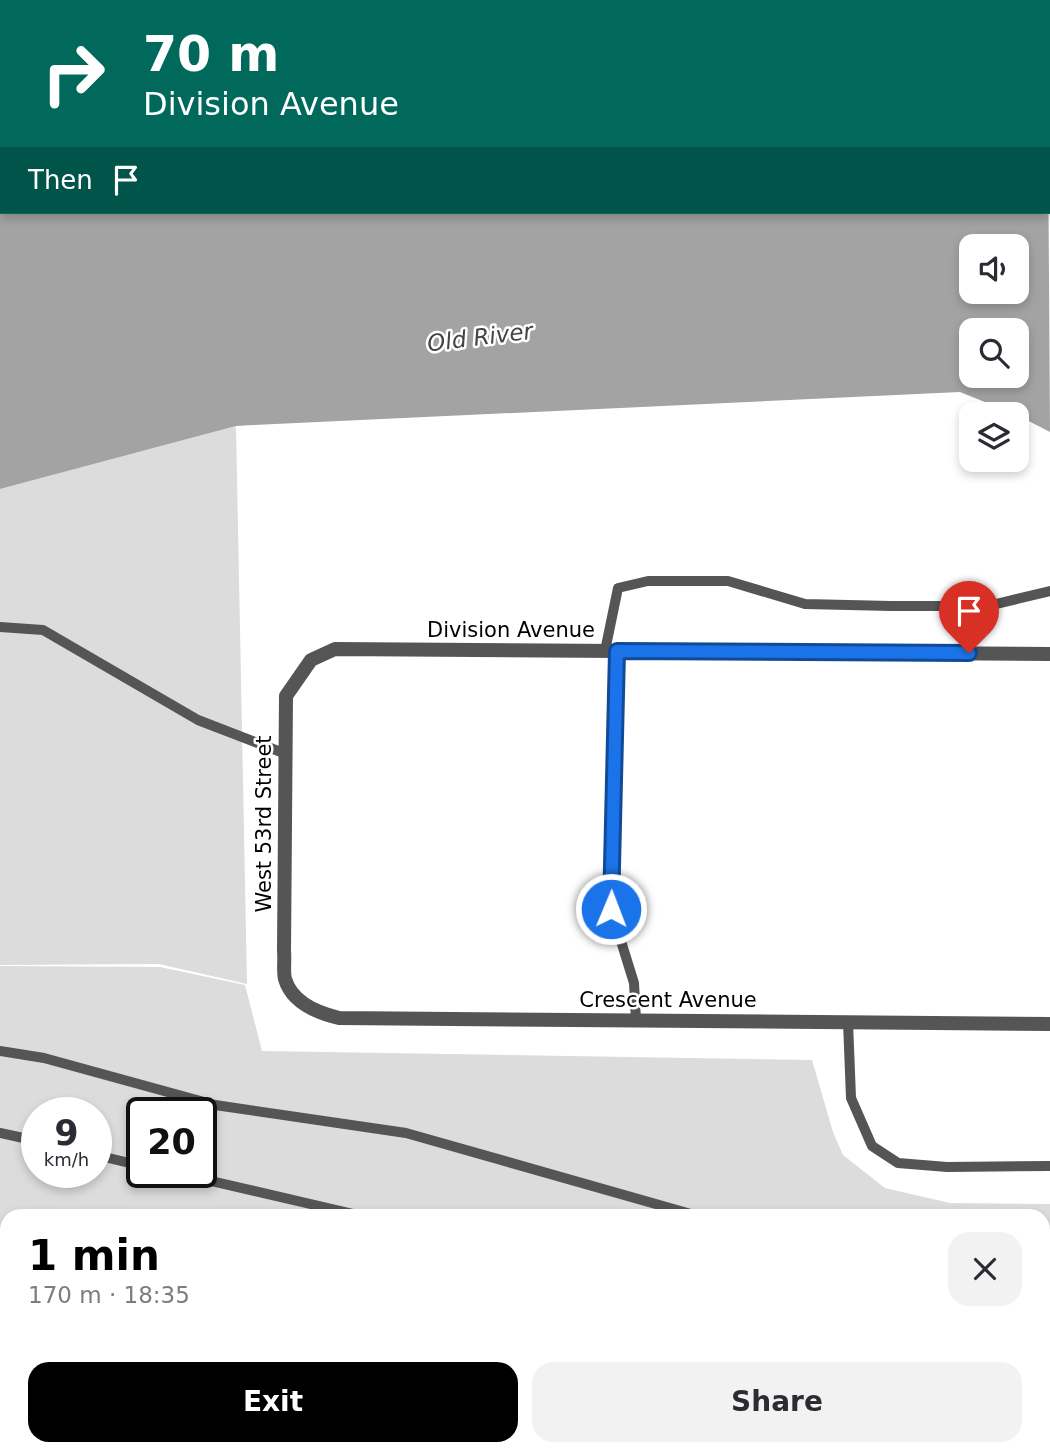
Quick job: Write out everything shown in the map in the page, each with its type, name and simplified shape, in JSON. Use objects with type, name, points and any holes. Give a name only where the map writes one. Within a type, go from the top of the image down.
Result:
[{"type":"street","name":"Division Avenue","points":[[311,660],[335,649],[1050,654]]},
{"type":"street","name":"West 53rd Street","points":[[293,993],[285,979],[286,696],[311,660]]},
{"type":"street","name":"Crescent Avenue","points":[[293,993],[313,1011],[339,1018],[1050,1024]]},
{"type":"lane","points":[[636,1020],[634,983],[611,909],[611,651],[618,588],[648,581],[728,581],[805,604],[988,606],[1050,591]]},
{"type":"lane","points":[[0,627],[43,630],[198,720],[286,754]]},
{"type":"lane","points":[[848,1022],[851,1098],[872,1146],[898,1163],[947,1167],[1050,1166]]},
{"type":"lane","points":[[0,1051],[44,1058],[215,1105],[406,1133],[673,1209]]},
{"type":"lane","points":[[0,1133],[21,1138]]},
{"type":"lane","points":[[217,1182],[332,1209]]},
{"type":"shaded area","points":[[236,426],[247,984],[159,964],[0,965],[0,489]]},
{"type":"shaded area","points":[[0,966],[160,967],[245,985],[262,1051],[812,1060],[833,1132],[843,1155],[885,1188],[950,1203],[1050,1204],[1050,1209],[0,1209]]},
{"type":"water","name":"Old River","points":[[0,214],[1049,214],[1050,432],[1029,421],[1029,402],[985,402],[960,392],[236,426],[0,489]]},
{"type":"route","points":[[611,909],[617,651],[969,653]]}]
